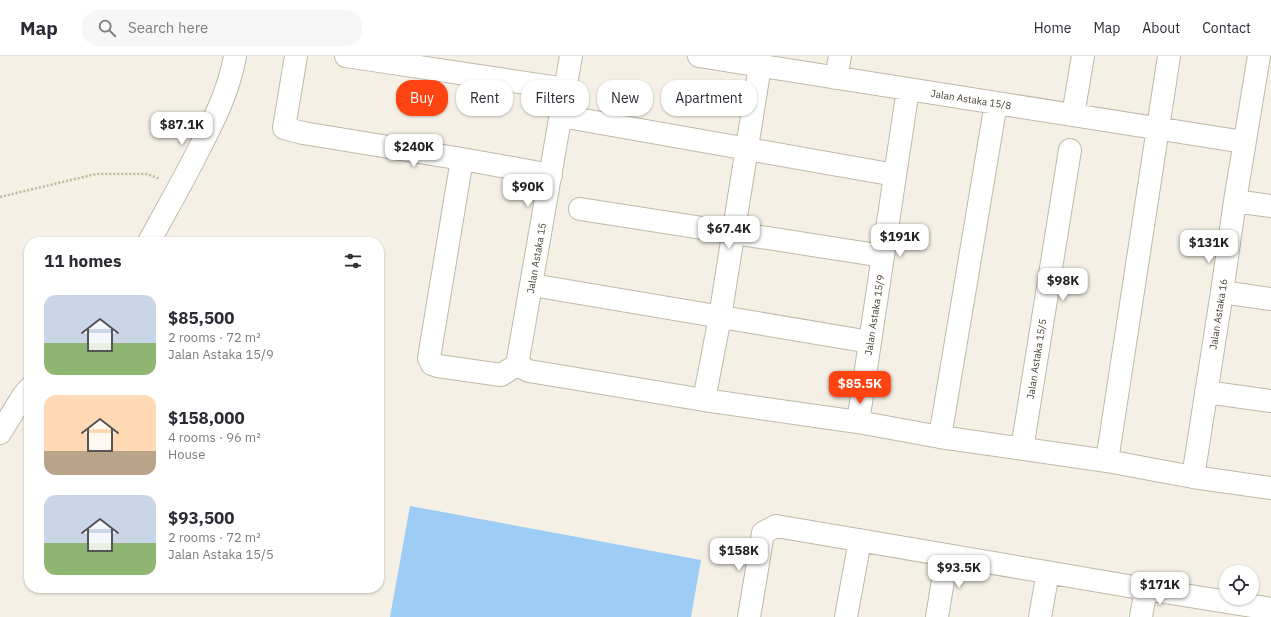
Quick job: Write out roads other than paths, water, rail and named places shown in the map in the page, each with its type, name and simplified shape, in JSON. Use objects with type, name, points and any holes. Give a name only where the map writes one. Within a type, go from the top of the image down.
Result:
[{"type":"street","points":[[152,237],[180,187],[215,119],[232,74],[235,56]]},
{"type":"street","points":[[296,56],[284,128],[303,133],[551,175]]},
{"type":"street","points":[[346,56],[521,82]]},
{"type":"street","name":"Jalan Astaka 15","points":[[568,80],[572,56]]},
{"type":"street","name":"Jalan Astaka 15/8","points":[[699,56],[1244,142]]},
{"type":"street","points":[[836,78],[840,56]]},
{"type":"street","points":[[1073,115],[1083,56]]},
{"type":"street","points":[[1107,461],[1169,56]]},
{"type":"street","name":"Jalan Astaka 16","points":[[1193,476],[1244,142],[1259,56]]},
{"type":"street","points":[[704,400],[720,317],[760,66]]},
{"type":"street","name":"Jalan Astaka 15/9","points":[[858,422],[908,89]]},
{"type":"street","points":[[940,437],[996,103]]},
{"type":"street","points":[[561,116],[895,175]]},
{"type":"street","name":"Jalan Astaka 15","points":[[518,365],[561,116]]},
{"type":"street","name":"Jalan Astaka 15/5","points":[[1022,449],[1070,150]]},
{"type":"street","points":[[462,159],[429,358],[432,364],[501,375],[518,365],[529,371],[704,400],[858,422],[940,437],[1107,461],[1271,488]]},
{"type":"street","points":[[1235,201],[1271,206]]},
{"type":"street","points":[[580,209],[883,256]]},
{"type":"street","points":[[532,285],[870,342]]},
{"type":"street","points":[[1222,292],[1271,299]]},
{"type":"street","points":[[1206,392],[1271,401]]},
{"type":"street","points":[[0,410],[24,394]]},
{"type":"street","points":[[0,433],[24,396]]},
{"type":"street","points":[[749,617],[763,533],[776,526],[1146,590],[1271,609]]},
{"type":"street","points":[[846,617],[860,540]]},
{"type":"street","points":[[937,617],[948,556]]},
{"type":"street","points":[[1040,617],[1048,572]]},
{"type":"street","points":[[1141,617],[1146,590]]},
{"type":"water","points":[[410,506],[701,560],[691,617],[390,617]]}]
